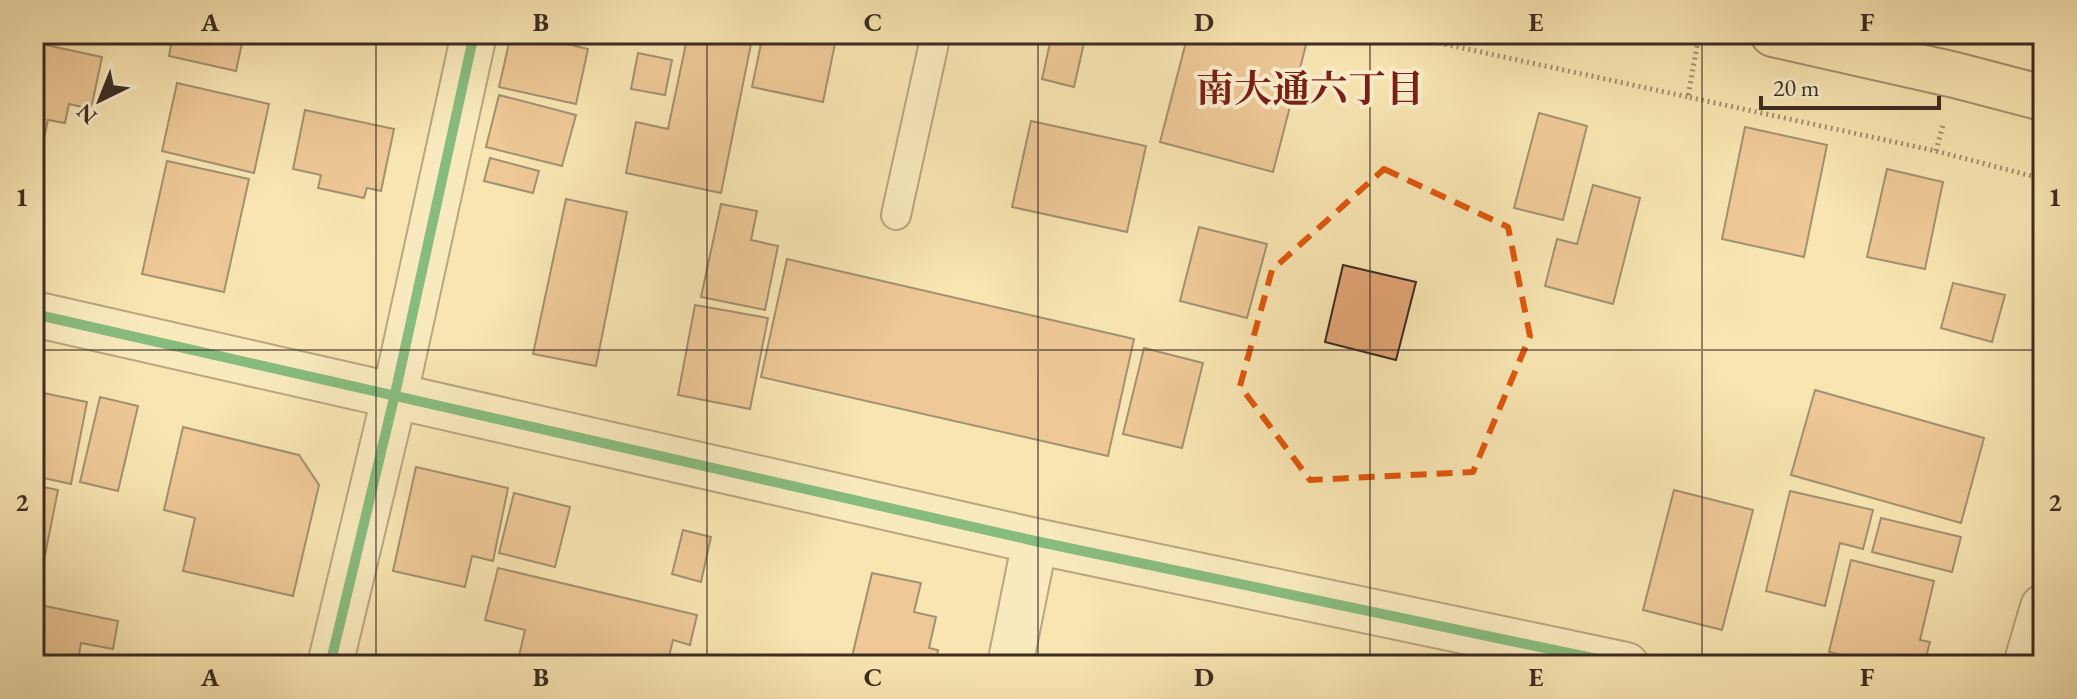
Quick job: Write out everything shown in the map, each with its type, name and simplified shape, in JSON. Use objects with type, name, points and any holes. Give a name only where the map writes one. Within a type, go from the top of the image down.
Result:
[{"type":"main road","points":[[1773,34],[1843,42],[2043,98]]},
{"type":"street","points":[[330,665],[395,394],[474,34]]},
{"type":"street","points":[[34,314],[1035,541],[1626,665]]},
{"type":"street","points":[[1010,665],[1035,541]]},
{"type":"street","points":[[2026,665],[2043,607]]},
{"type":"lane","points":[[896,215],[936,34]]},
{"type":"path","points":[[1398,34],[1936,151],[2043,179]]},
{"type":"path","points":[[1688,97],[1699,34]]},
{"type":"highlighted area","points":[[1384,169],[1508,227],[1530,336],[1473,472],[1310,480],[1240,386],[1272,270]]},
{"type":"building","points":[[173,34],[244,34],[236,71],[169,56]]},
{"type":"building","points":[[511,34],[525,34],[588,49],[576,104],[499,87]]},
{"type":"building","points":[[617,34],[650,34],[649,41]]},
{"type":"building","points":[[688,34],[753,34],[721,193],[626,173],[636,122],[668,129]]},
{"type":"building","points":[[763,34],[837,34],[823,102],[752,87]]},
{"type":"building","points":[[1052,34],[1086,34],[1074,87],[1042,79]]},
{"type":"building","points":[[1188,34],[1280,34],[1307,41],[1273,172],[1160,142]]},
{"type":"building","points":[[37,43],[102,57],[91,109],[69,104],[65,123],[48,120],[44,138],[34,136],[34,48]]},
{"type":"building","points":[[638,53],[672,60],[665,95],[631,89]]},
{"type":"building","points":[[177,83],[269,104],[254,173],[162,151]]},
{"type":"building","points":[[499,95],[576,115],[562,166],[486,147]]},
{"type":"building","points":[[305,110],[394,129],[381,191],[367,188],[364,198],[318,188],[321,175],[293,169]]},
{"type":"building","points":[[1539,113],[1587,126],[1563,220],[1514,208]]},
{"type":"building","points":[[1031,121],[1146,146],[1127,232],[1012,207]]},
{"type":"building","points":[[1745,127],[1827,145],[1804,257],[1722,239]]},
{"type":"building","points":[[490,158],[539,171],[533,193],[484,181]]},
{"type":"building","points":[[167,161],[249,179],[224,292],[142,274]]},
{"type":"building","points":[[1887,169],[1943,182],[1925,269],[1867,257]]},
{"type":"building","points":[[1593,185],[1640,198],[1613,304],[1545,286],[1557,239],[1577,244]]},
{"type":"building","points":[[566,199],[627,212],[596,366],[533,354]]},
{"type":"building","points":[[721,204],[757,211],[751,240],[778,246],[765,310],[701,297]]},
{"type":"building","points":[[1199,227],[1267,244],[1247,318],[1180,301]]},
{"type":"building","points":[[787,259],[1134,339],[1108,456],[761,377]]},
{"type":"building","points":[[1343,265],[1416,282],[1396,360],[1325,342]]},
{"type":"building","points":[[1953,283],[2005,295],[1992,342],[1941,328]]},
{"type":"building","points":[[695,305],[768,318],[750,409],[678,395]]},
{"type":"building","points":[[1144,348],[1203,363],[1182,448],[1123,434]]},
{"type":"building","points":[[1815,390],[1984,438],[1961,523],[1791,475]]},
{"type":"building","points":[[34,391],[87,402],[71,484],[34,476]]},
{"type":"building","points":[[100,397],[138,406],[118,491],[80,482]]},
{"type":"building","points":[[183,427],[299,455],[319,485],[293,596],[183,571],[195,518],[164,510]]},
{"type":"building","points":[[416,467],[508,488],[493,561],[472,556],[465,587],[393,571]]},
{"type":"building","points":[[34,485],[58,490],[38,590],[34,589]]},
{"type":"building","points":[[1674,490],[1753,510],[1722,630],[1643,610]]},
{"type":"building","points":[[1790,491],[1873,510],[1863,549],[1840,543],[1825,606],[1766,591]]},
{"type":"building","points":[[514,493],[570,507],[555,567],[499,553]]},
{"type":"building","points":[[1881,518],[1961,537],[1952,572],[1872,552]]},
{"type":"building","points":[[683,530],[711,537],[701,582],[672,574]]},
{"type":"building","points":[[1851,560],[1934,581],[1920,640],[1930,642],[1924,665],[1883,665],[1829,652]]},
{"type":"building","points":[[498,568],[697,615],[690,645],[673,640],[667,665],[517,665],[525,630],[485,620]]},
{"type":"building","points":[[872,573],[921,583],[914,612],[936,617],[929,648],[938,650],[935,665],[850,665]]},
{"type":"building","points":[[45,606],[118,621],[113,649],[81,643],[77,665],[34,665]]},
{"type":"building","points":[[1105,656],[1142,665],[1102,665]]},
{"type":"cycle path","points":[[330,665],[395,394],[474,34]]},
{"type":"cycle path","points":[[34,314],[1035,541],[1626,665]]},
{"type":"district","name":"南大通六丁目","points":[[1310,88]]}]
